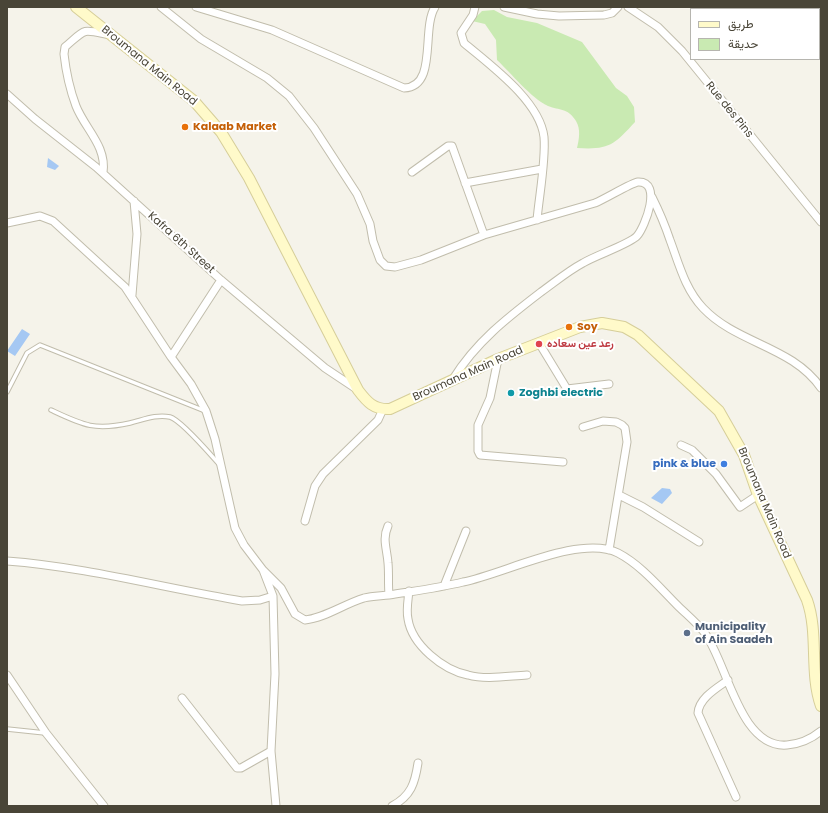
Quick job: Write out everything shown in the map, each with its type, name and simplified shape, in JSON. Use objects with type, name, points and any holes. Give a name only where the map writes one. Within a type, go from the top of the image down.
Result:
[{"type":"main road","name":"Broumana Main Road","points":[[76,7],[194,101],[221,132],[260,199],[358,390],[372,406],[383,409],[396,406],[498,359],[539,343],[594,324],[609,323],[630,330],[719,411],[744,455],[758,495],[798,580],[812,614],[817,690],[821,706]]},
{"type":"street","points":[[161,7],[201,39],[267,78],[289,96],[314,128],[357,194],[370,224],[372,241],[384,264],[388,267],[396,267],[421,260],[484,235],[604,200],[639,182],[648,187],[663,219],[687,287],[703,308],[740,335],[778,352],[802,366],[821,388]]},
{"type":"street","points":[[196,7],[272,30],[404,88],[416,84],[424,75],[430,18],[435,7]]},
{"type":"street","points":[[475,7],[473,15],[461,34],[461,38],[464,43],[512,85],[536,114],[544,135],[537,220]]},
{"type":"street","points":[[504,7],[536,14],[559,16],[604,16],[612,13],[618,7]]},
{"type":"street","name":"Rue des Pins","points":[[628,7],[658,27],[682,51],[821,222]]},
{"type":"street","points":[[103,173],[104,161],[102,152],[82,120],[76,105],[64,54],[65,47],[83,31],[93,30],[110,35]]},
{"type":"street","name":"Kafra 6th Street","points":[[7,94],[34,119],[103,173],[221,280],[325,368],[358,390]]},
{"type":"street","points":[[412,172],[450,145],[454,149],[484,235]]},
{"type":"street","points":[[465,183],[542,168]]},
{"type":"street","points":[[453,379],[469,354],[498,325],[574,268],[598,254],[636,237],[643,228],[652,197]]},
{"type":"street","points":[[132,295],[137,234],[134,201]]},
{"type":"street","points":[[7,223],[40,216],[46,217],[97,261],[132,295],[171,357],[191,384],[206,411],[213,429],[235,528],[244,545],[263,570],[277,583],[296,614],[305,620],[314,618],[356,600],[444,586],[480,578],[560,552],[594,547],[609,550],[628,560],[647,574],[704,632],[728,680],[745,719],[752,729],[765,740],[783,745],[792,745],[811,738],[821,731]]},
{"type":"street","points":[[171,357],[221,280]]},
{"type":"street","points":[[539,343],[567,389],[572,390],[609,384]]},
{"type":"street","points":[[498,359],[490,398],[478,425],[478,451],[480,455],[563,462]]},
{"type":"street","points":[[305,521],[315,486],[323,474],[378,420],[383,409]]},
{"type":"street","points":[[583,427],[608,420],[619,423],[625,428],[627,442],[609,550]]},
{"type":"street","points":[[681,445],[692,450],[716,474],[740,507],[758,495]]},
{"type":"street","points":[[619,494],[644,507],[699,542]]},
{"type":"street","points":[[388,526],[384,544],[388,562],[389,595]]},
{"type":"street","points":[[444,586],[466,531]]},
{"type":"street","points":[[7,560],[76,570],[242,601],[260,600],[273,596]]},
{"type":"street","points":[[263,570],[273,596],[275,659],[271,751],[276,806]]},
{"type":"street","points":[[409,591],[407,614],[411,631],[424,649],[440,661],[468,675],[527,675]]},
{"type":"street","points":[[7,675],[46,733],[104,806]]},
{"type":"street","points":[[728,680],[713,690],[703,701],[698,713],[736,797]]},
{"type":"street","points":[[182,698],[237,768],[241,768],[271,751]]},
{"type":"street","points":[[392,806],[409,794],[415,780],[418,763]]},
{"type":"lane","points":[[7,392],[27,353],[40,345],[206,411]]},
{"type":"lane","points":[[51,410],[80,424],[97,427],[115,426],[153,416],[170,418],[179,423],[222,466]]},
{"type":"lane","points":[[7,729],[46,733]]},
{"type":"green space","points":[[494,10],[507,17],[537,23],[582,42],[616,88],[627,96],[634,107],[635,122],[616,141],[604,147],[577,148],[579,138],[578,124],[570,113],[548,106],[528,91],[497,60],[496,40],[485,24],[472,21],[482,11]]},
{"type":"water","points":[[48,158],[59,166],[55,170],[47,167]]},
{"type":"water","points":[[22,329],[30,334],[15,356],[7,351]]},
{"type":"water","points":[[662,488],[670,489],[672,493],[662,504],[651,498]]},
{"type":"place","name":"Kalaab Market","points":[[185,127]]},
{"type":"place","name":"Soy","points":[[569,327]]},
{"type":"place","name":"رعد عين سعاده","points":[[539,344]]},
{"type":"place","name":"Zoghbi electric","points":[[511,393]]},
{"type":"place","name":"pink & blue","points":[[724,464]]},
{"type":"place","name":"Municipality of Ain Saadeh","points":[[687,633]]}]
